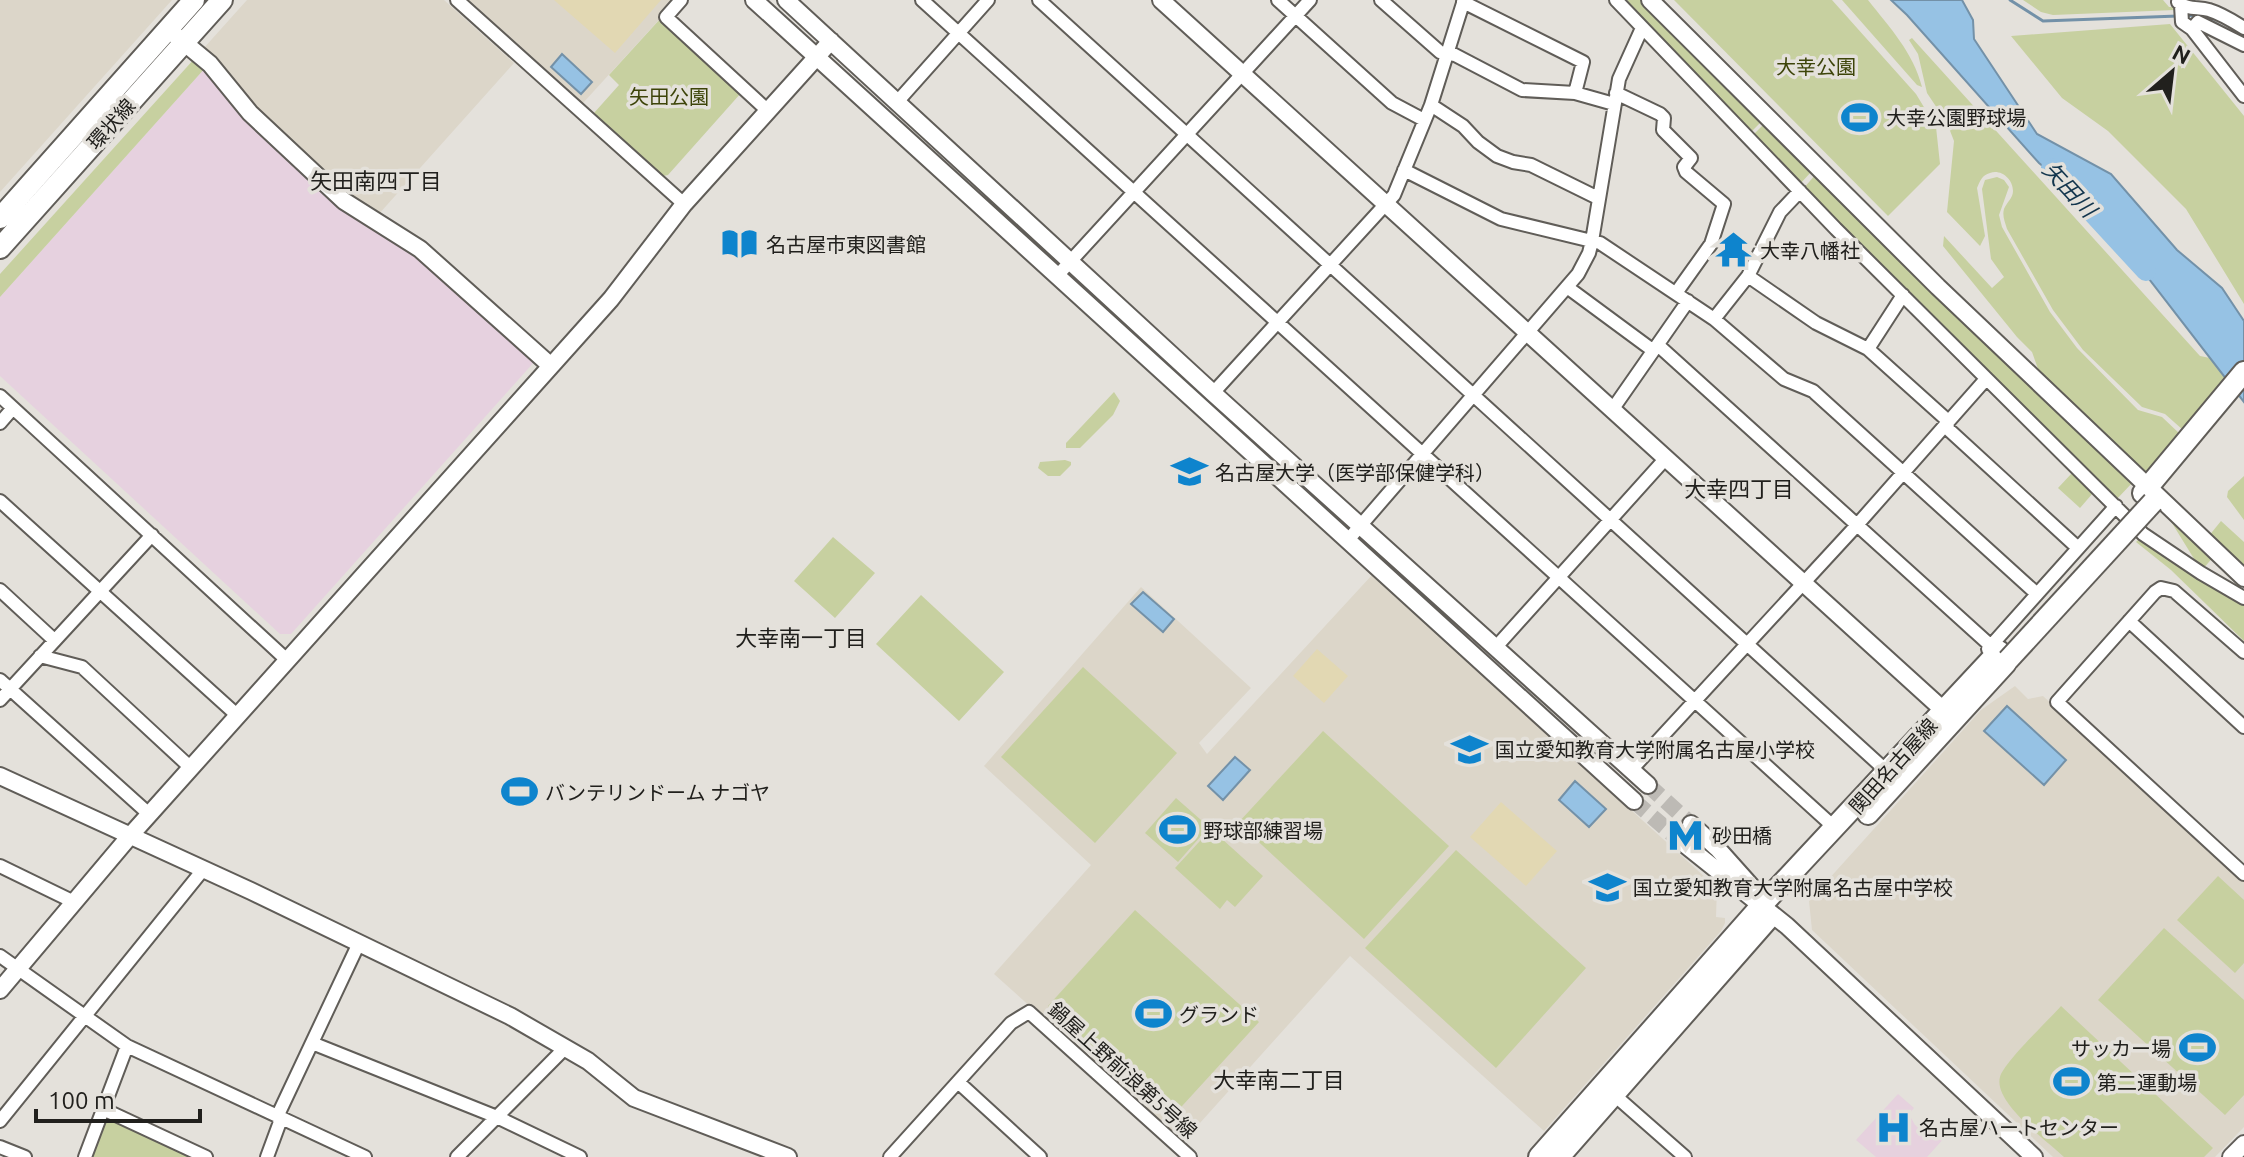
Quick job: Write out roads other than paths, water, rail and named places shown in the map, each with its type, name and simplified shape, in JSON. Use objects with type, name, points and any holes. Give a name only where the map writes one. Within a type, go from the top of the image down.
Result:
[{"type":"main road","name":"環状線","points":[[0,218],[194,0]]},
{"type":"main road","name":"環状線","points":[[0,248],[222,0]]},
{"type":"main road","name":"関田名古屋線","points":[[2152,492],[2244,372]]},
{"type":"main road","name":"関田名古屋線","points":[[1539,1157],[1608,1090],[1893,777],[1944,711],[2244,393]]},
{"type":"main road","name":"関田名古屋線","points":[[1772,912],[1835,828],[1893,777]]},
{"type":"main road","name":"関田名古屋線","points":[[1559,1157],[1608,1090]]},
{"type":"street","points":[[457,0],[684,204]]},
{"type":"street","points":[[681,0],[666,17],[767,110]]},
{"type":"street","points":[[754,0],[1634,801]]},
{"type":"street","points":[[786,0],[1213,393],[1648,785]]},
{"type":"street","points":[[922,0],[1835,828]]},
{"type":"street","points":[[898,101],[988,0]]},
{"type":"street","points":[[1039,0],[1893,777]]},
{"type":"street","points":[[1161,0],[1944,711]]},
{"type":"street","points":[[1278,0],[1392,103],[1424,120]]},
{"type":"street","points":[[1057,276],[1310,0]]},
{"type":"street","points":[[1381,0],[1440,52],[1455,55],[1522,90],[1615,99],[1660,114],[1664,118],[1663,130],[1691,158],[1684,167],[1686,172],[1724,204],[1711,244],[1676,293]]},
{"type":"street","points":[[1616,0],[1800,191],[2143,534],[2244,598]]},
{"type":"street","points":[[1624,0],[1642,28]]},
{"type":"street","points":[[1650,0],[1938,287],[2244,578]]},
{"type":"street","points":[[1213,393],[1394,195],[1431,105],[1464,1],[1583,62],[1575,93]]},
{"type":"street","points":[[2178,3],[2187,25],[2244,96]]},
{"type":"street","points":[[2178,3],[2213,11],[2244,28]]},
{"type":"street","points":[[2187,25],[2198,22],[2244,45]]},
{"type":"street","points":[[1348,540],[1528,333],[1584,263],[1592,241],[1619,79],[1642,28]]},
{"type":"street","points":[[167,29],[210,64],[250,113],[344,201],[429,256],[551,366]]},
{"type":"street","points":[[0,990],[149,814],[611,299],[684,204],[831,41]]},
{"type":"street","points":[[1431,105],[1463,126],[1497,156],[1544,171],[1598,198]]},
{"type":"street","points":[[1404,170],[1501,219],[1600,243],[1688,301],[1714,319],[1784,379],[1813,391],[2037,594]]},
{"type":"street","points":[[1714,319],[1748,276],[1780,212],[1800,191]]},
{"type":"street","points":[[1748,276],[1816,323],[1868,349],[1947,420],[1947,425],[2078,548]]},
{"type":"street","points":[[1567,287],[1651,349],[1660,347],[1999,652],[2037,594],[2116,506]]},
{"type":"street","points":[[1868,349],[1903,295]]},
{"type":"street","points":[[1612,410],[1688,301]]},
{"type":"street","points":[[1631,770],[1857,525],[1986,379]]},
{"type":"street","points":[[0,396],[288,661]]},
{"type":"street","points":[[0,423],[13,408]]},
{"type":"street","points":[[1496,647],[1666,458]]},
{"type":"street","points":[[0,501],[238,716]]},
{"type":"street","points":[[0,700],[5,684],[40,656],[152,535]]},
{"type":"street","points":[[2244,652],[2169,588],[2155,592],[2057,702],[2244,874]]},
{"type":"street","points":[[0,590],[53,639]]},
{"type":"street","points":[[2129,621],[2244,727]]},
{"type":"street","points":[[40,656],[82,667],[191,768]]},
{"type":"street","points":[[5,684],[149,814]]},
{"type":"street","points":[[0,776],[510,1016],[588,1061],[634,1098],[788,1157]]},
{"type":"street","points":[[1691,824],[1717,848],[1772,912]]},
{"type":"street","points":[[1678,839],[1772,912],[2034,1157]]},
{"type":"street","points":[[0,866],[74,902]]},
{"type":"street","points":[[0,1121],[202,871]]},
{"type":"street","points":[[267,1157],[279,1118],[359,943]]},
{"type":"street","points":[[0,956],[127,1046],[365,1157]]},
{"type":"street","name":"鍋屋上野前浪第5号線","points":[[958,1082],[1011,1023],[1029,1012],[1187,1156]]},
{"type":"street","points":[[312,1043],[497,1117],[580,1157]]},
{"type":"street","points":[[85,1157],[127,1046]]},
{"type":"street","points":[[457,1157],[565,1048]]},
{"type":"street","points":[[890,1157],[958,1082],[1040,1157]]},
{"type":"street","points":[[1608,1090],[1685,1157]]},
{"type":"street","points":[[103,1109],[206,1157]]},
{"type":"street","points":[[2231,1157],[2244,1144]]},
{"type":"street","points":[[0,1147],[25,1157]]},
{"type":"water","name":"矢田川","points":[[1891,0],[1962,0],[1973,20],[1974,39],[2037,134],[2111,174],[2177,250],[2222,288],[2244,321],[2244,402],[2095,209],[2039,163]]},
{"type":"water","points":[[562,54],[592,82],[581,94],[551,67]]},
{"type":"water","points":[[1143,592],[1174,619],[1163,632],[1131,604]]},
{"type":"water","points":[[2007,706],[2066,760],[2044,785],[1984,731]]},
{"type":"water","points":[[1235,757],[1250,770],[1223,800],[1208,786]]},
{"type":"water","points":[[1575,781],[1606,809],[1589,827],[1559,800]]},
{"type":"waterway","points":[[2010,0],[2043,21],[2178,16]]},
{"type":"waterway","points":[[2186,16],[2200,15],[2241,37]]},
{"type":"waterway","name":"矢田川","points":[[2051,168],[2146,271]]},
{"type":"tunnel","points":[[1648,785],[1691,824]]},
{"type":"tunnel","points":[[1634,801],[1678,839]]},
{"type":"place","name":"大幸公園野球場","points":[[1860,117]]},
{"type":"place","name":"名古屋市東図書館","points":[[740,244]]},
{"type":"place","name":"大幸八幡社","points":[[1734,250]]},
{"type":"place","name":"名古屋大学（医学部保健学科）","points":[[1189,472]]},
{"type":"place","name":"国立愛知教育大学附属名古屋小学校","points":[[1469,749]]},
{"type":"place","name":"バンテリンドーム ナゴヤ","points":[[519,792]]},
{"type":"place","name":"野球部練習場","points":[[1177,830]]},
{"type":"place","name":"砂田橋","points":[[1686,835]]},
{"type":"place","name":"国立愛知教育大学附属名古屋中学校","points":[[1607,887]]},
{"type":"place","name":"グランド","points":[[1153,1014]]},
{"type":"place","name":"サッカー場","points":[[2197,1048]]},
{"type":"place","name":"第二運動場","points":[[2071,1082]]},
{"type":"place","name":"名古屋ハートセンター","points":[[1893,1127]]},
{"type":"district","name":"矢田南四丁目","points":[[376,180]]},
{"type":"district","name":"大幸四丁目","points":[[1739,488]]},
{"type":"district","name":"大幸南一丁目","points":[[801,637]]},
{"type":"district","name":"大幸南二丁目","points":[[1279,1079]]},
{"type":"park label","name":"大幸公園","points":[[1816,66]]},
{"type":"park label","name":"矢田公園","points":[[669,96]]}]
